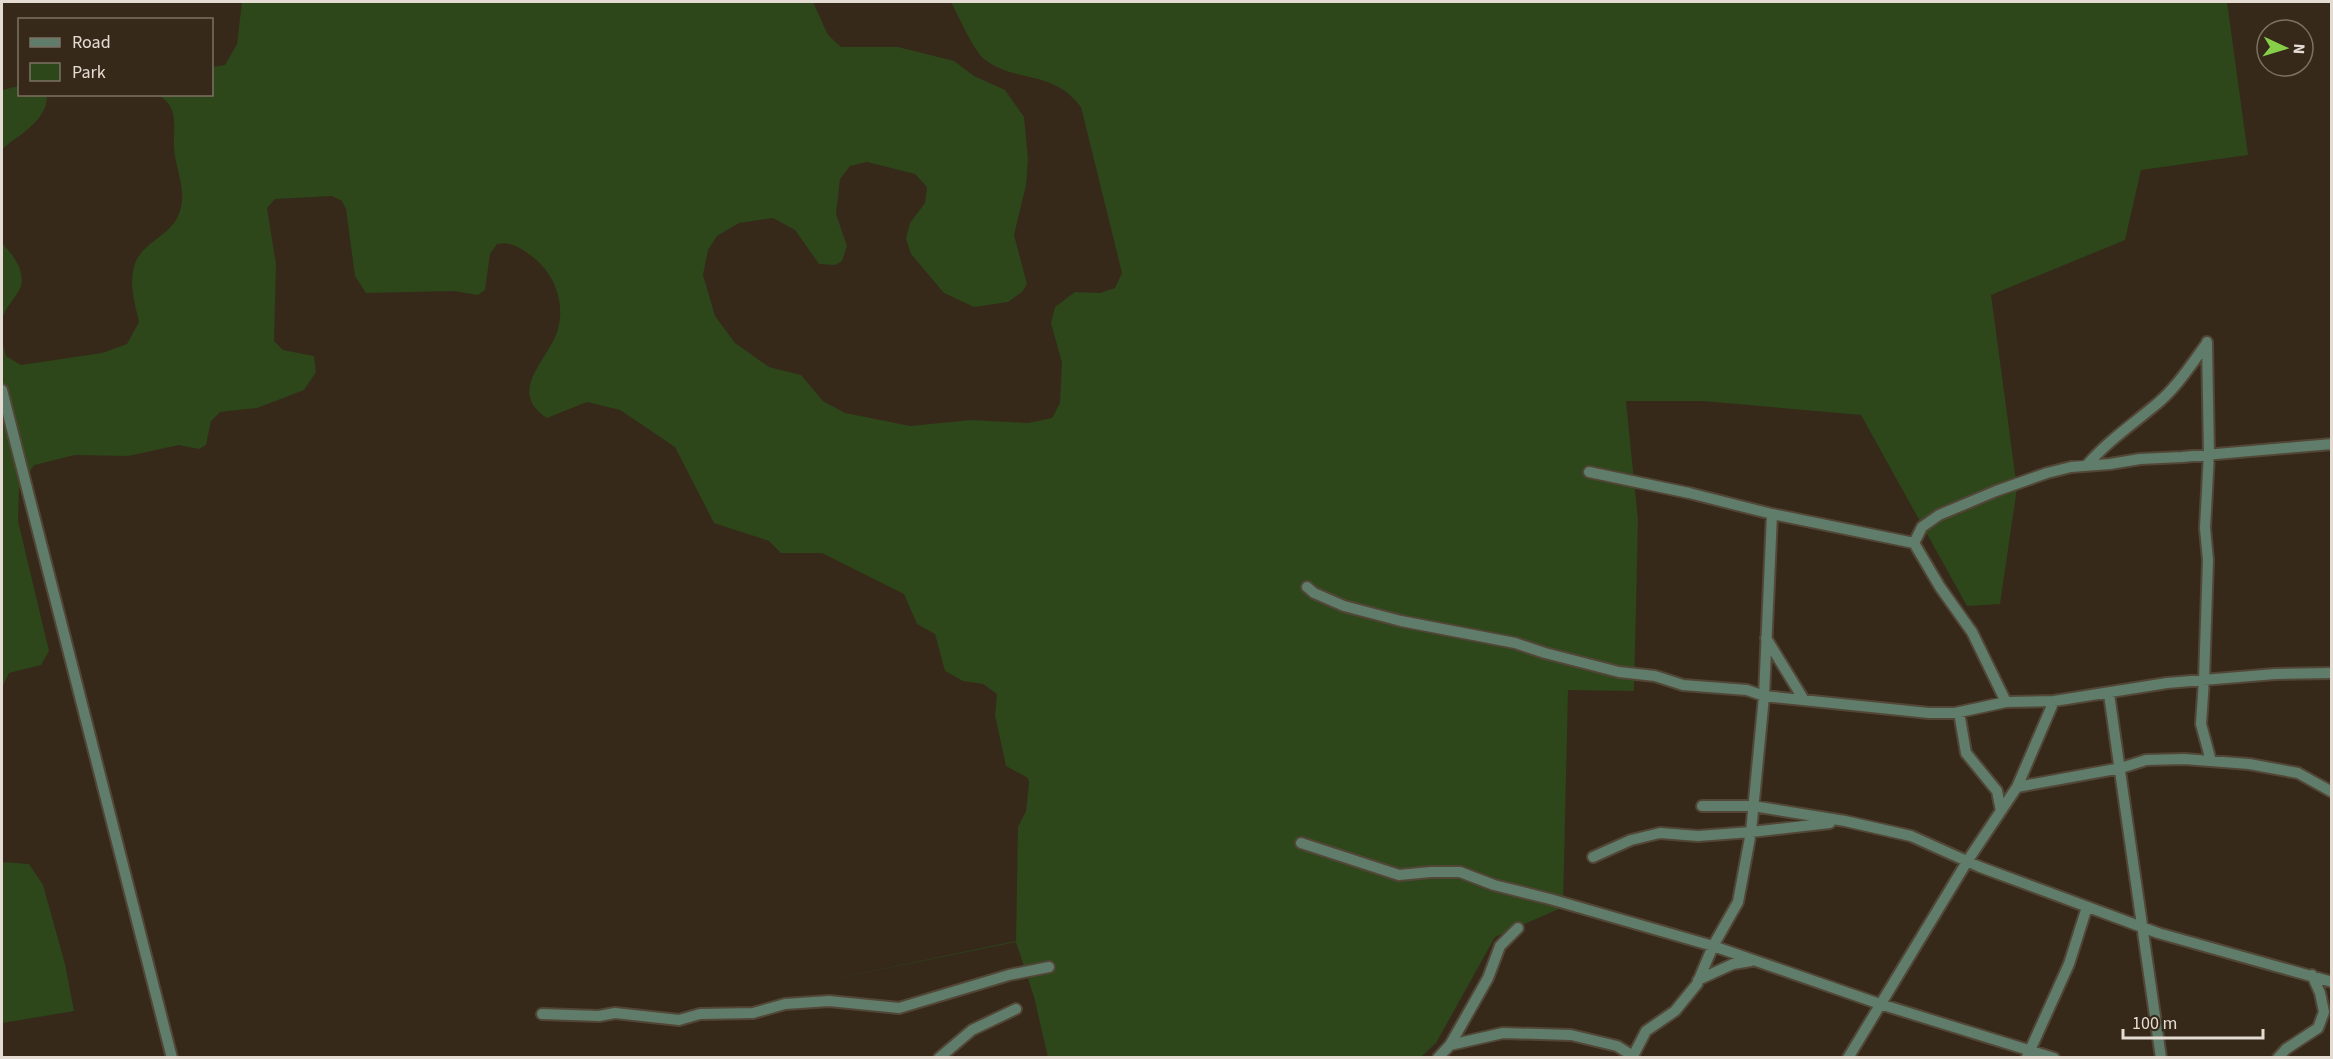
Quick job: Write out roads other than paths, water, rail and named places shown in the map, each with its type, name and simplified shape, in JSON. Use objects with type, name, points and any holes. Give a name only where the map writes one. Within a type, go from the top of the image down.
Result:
[{"type":"street","points":[[2087,465],[2128,425],[2155,406],[2184,375],[2207,342],[2208,454],[2205,528],[2208,560],[2204,680],[2200,723],[2211,762]]},
{"type":"street","points":[[2,390],[172,1058]]},
{"type":"street","points":[[1914,543],[1923,527],[1939,515],[2047,473],[2087,465],[2162,456],[2331,444]]},
{"type":"street","points":[[1589,472],[1689,493],[1772,514],[1914,543],[1940,587],[1972,632],[2006,702]]},
{"type":"street","points":[[1450,1045],[1503,1033],[1571,1035],[1617,1046],[1633,1057],[1646,1031],[1675,1011],[1698,980],[1713,946],[1738,902],[1751,832],[1764,696],[1772,514]]},
{"type":"street","points":[[1307,587],[1314,593],[1344,606],[1401,621],[1515,643],[1619,672],[1655,676],[1683,685],[1747,690],[1764,696],[1929,713],[1959,712],[2006,702],[2054,701],[2167,683],[2275,674],[2331,673]]},
{"type":"street","points":[[1766,638],[1804,700]]},
{"type":"street","points":[[2109,694],[2161,1058]]},
{"type":"street","points":[[1848,1058],[1968,860],[2017,787],[2054,701]]},
{"type":"street","points":[[1959,712],[1966,753],[1997,791],[2001,811]]},
{"type":"street","points":[[2017,787],[2068,780],[2146,760],[2184,759],[2249,764],[2298,773],[2331,792]]},
{"type":"street","points":[[1702,806],[1753,806],[1845,821],[1911,836],[1980,867],[2087,907],[2210,948],[2331,982]]},
{"type":"street","points":[[1593,857],[1631,840],[1660,833],[1698,836],[1845,821]]},
{"type":"street","points":[[1301,843],[1399,874],[1460,872],[1494,885],[1713,946],[2028,1054],[2054,1058]]},
{"type":"street","points":[[2028,1054],[2069,964],[2087,907]]},
{"type":"street","points":[[1438,1058],[1450,1045],[1488,978],[1500,946],[1518,928]]},
{"type":"street","points":[[1698,980],[1733,964],[1754,961]]},
{"type":"street","points":[[543,1014],[599,1016],[615,1013],[679,1020],[700,1014],[753,1013],[785,1004],[829,1001],[899,1008],[1009,975],[1048,967]]},
{"type":"street","points":[[2278,1058],[2286,1049],[2318,1028],[2324,1012],[2320,993],[2312,975]]},
{"type":"street","points":[[939,1058],[972,1030],[1016,1009]]}]
